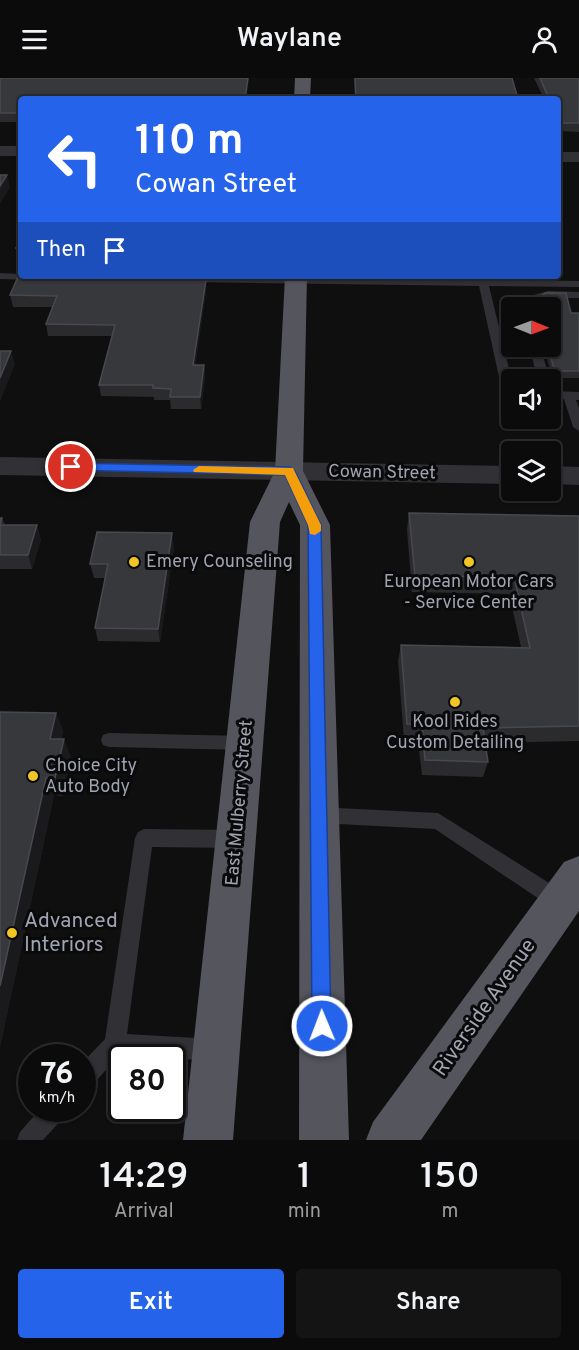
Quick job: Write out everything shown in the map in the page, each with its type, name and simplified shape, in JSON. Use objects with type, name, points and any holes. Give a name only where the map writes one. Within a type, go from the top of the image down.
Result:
[{"type":"highway","points":[[302,96],[303,78]]},
{"type":"highway","name":"East Mulberry Street","points":[[208,1140],[265,522],[289,471],[296,279]]},
{"type":"highway","name":"East Mulberry Street","points":[[289,471],[315,525],[324,1140]]},
{"type":"highway","name":"Riverside Avenue","points":[[391,1140],[569,888]]},
{"type":"street","points":[[0,151],[18,151]]},
{"type":"street","points":[[561,157],[579,157]]},
{"type":"street","name":"Cowan Street","points":[[0,466],[501,475]]},
{"type":"street","points":[[561,475],[579,476]]},
{"type":"lane","points":[[0,276],[18,276]]},
{"type":"lane","points":[[343,279],[579,284]]},
{"type":"lane","points":[[483,282],[503,369]]},
{"type":"lane","points":[[535,297],[579,295]]},
{"type":"lane","points":[[574,396],[579,427]]},
{"type":"lane","points":[[109,740],[246,743]]},
{"type":"lane","points":[[318,815],[438,821],[569,888]]},
{"type":"lane","points":[[115,1044],[144,838],[237,839]]},
{"type":"lane","points":[[186,1048],[218,1050]]},
{"type":"lane","points":[[96,1065],[108,1052]]},
{"type":"lane","points":[[28,1140],[44,1122]]},
{"type":"building","points":[[0,78],[248,78],[245,96],[18,96],[18,113],[0,113]]},
{"type":"building","points":[[355,78],[512,78],[517,96],[356,96]]},
{"type":"building","points":[[540,78],[579,78],[579,123],[561,123],[561,96],[548,96]]},
{"type":"building","points":[[0,175],[7,175],[0,186]]},
{"type":"building","points":[[18,277],[18,279],[206,280],[193,365],[204,365],[200,397],[170,397],[171,389],[153,388],[153,385],[99,385],[115,325],[46,324],[57,296],[10,295]]},
{"type":"building","points":[[545,293],[566,293],[571,313],[579,313],[579,371],[554,369],[551,357],[561,357],[561,297],[540,297]]},
{"type":"building","points":[[0,351],[11,351],[0,378]]},
{"type":"building","points":[[409,513],[579,516],[579,726],[483,728],[488,762],[425,760],[422,725],[407,724],[401,645],[530,648],[514,577],[415,576]]},
{"type":"building","points":[[0,525],[37,525],[28,555],[0,555]]},
{"type":"building","points":[[97,532],[172,533],[158,629],[95,628],[108,564],[90,564]]},
{"type":"building","points":[[0,712],[56,713],[50,739],[64,739],[55,778],[46,778],[0,986]]},
{"type":"slow traffic","points":[[199,470],[289,471],[315,525],[315,531]]},
{"type":"place","name":"Emery Counseling","points":[[134,562]]},
{"type":"place","name":"European Motor Cars - Service Center","points":[[469,562]]},
{"type":"place","name":"Kool Rides Custom Detailing","points":[[455,702]]},
{"type":"place","name":"Choice City Auto Body","points":[[33,776]]},
{"type":"place","name":"Advanced Interiors","points":[[12,933]]},
{"type":"route","points":[[71,467],[289,471],[315,525],[322,1026]]}]
